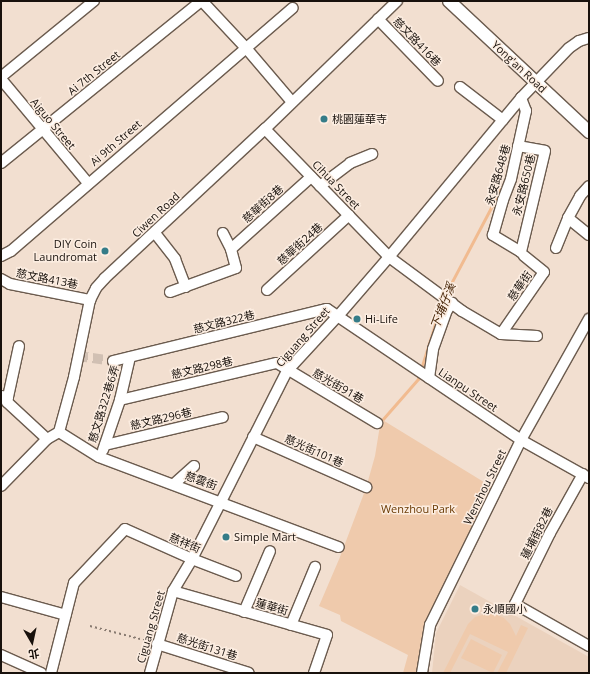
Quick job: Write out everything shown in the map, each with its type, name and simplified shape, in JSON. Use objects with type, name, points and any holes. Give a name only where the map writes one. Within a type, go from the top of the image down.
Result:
[{"type":"main road","name":"Yong'an Road","points":[[449,1],[589,132]]},
{"type":"street","points":[[1,78],[94,1]]},
{"type":"street","points":[[202,1],[246,48],[292,102]]},
{"type":"street","name":"Ai 7th Street","points":[[1,163],[202,1]]},
{"type":"street","name":"Ciwen Road","points":[[59,432],[74,376],[90,300],[96,288],[265,129],[397,1]]},
{"type":"street","name":"Ai 9th Street","points":[[1,256],[11,251],[88,183],[293,8]]},
{"type":"street","name":"慈文路416巷","points":[[378,19],[438,81]]},
{"type":"street","name":"Ciguang Street","points":[[150,673],[172,591],[192,559],[287,371],[338,316],[389,257],[521,98],[569,48],[579,41],[589,38]]},
{"type":"street","name":"Aiguo Street","points":[[1,78],[42,130],[88,183]]},
{"type":"street","points":[[460,87],[503,120]]},
{"type":"street","name":"永安路648巷","points":[[521,98],[526,111],[511,179],[493,235],[522,254]]},
{"type":"street","name":"Cihua Street","points":[[265,129],[389,257]]},
{"type":"street","name":"永安路650巷","points":[[518,146],[545,151],[522,254]]},
{"type":"street","points":[[320,186],[350,163],[372,154]]},
{"type":"street","name":"慈華街8巷","points":[[231,249],[311,177]]},
{"type":"street","points":[[556,248],[568,218],[580,196],[589,186]]},
{"type":"street","name":"慈華街24巷","points":[[267,290],[349,215]]},
{"type":"street","points":[[568,218],[589,235]]},
{"type":"street","points":[[155,233],[175,259],[186,287]]},
{"type":"street","points":[[170,292],[236,268],[231,249],[223,233]]},
{"type":"street","name":"慈華街","points":[[501,334],[544,272],[522,254]]},
{"type":"street","points":[[389,257],[446,299],[501,334],[537,336]]},
{"type":"street","name":"慈文路413巷","points":[[1,279],[10,284],[90,300]]},
{"type":"street","points":[[423,374],[446,310],[446,299]]},
{"type":"street","name":"慈文路322巷","points":[[113,361],[327,309],[338,316]]},
{"type":"street","name":"Lianpu Street","points":[[338,316],[521,440],[586,476]]},
{"type":"street","name":"Wenzhou Street","points":[[422,673],[430,625],[521,440],[589,319]]},
{"type":"street","points":[[19,346],[11,384],[4,397],[7,402],[47,440]]},
{"type":"street","name":"慈文路322巷6弄","points":[[99,457],[105,445],[120,400],[130,357]]},
{"type":"street","name":"慈文路298巷","points":[[120,400],[277,363],[287,371]]},
{"type":"street","name":"慈光街91巷","points":[[287,371],[377,423]]},
{"type":"street","name":"慈文路296巷","points":[[105,445],[223,417]]},
{"type":"street","points":[[1,486],[47,440],[59,432]]},
{"type":"street","name":"慈雲街","points":[[59,432],[99,457],[340,547]]},
{"type":"street","name":"慈光街101巷","points":[[253,437],[366,486]]},
{"type":"street","points":[[174,484],[194,466]]},
{"type":"street","name":"蓮埔街82巷","points":[[586,476],[550,533],[515,604],[589,646]]},
{"type":"street","name":"慈祥街","points":[[66,615],[74,583],[125,529],[192,559],[236,576]]},
{"type":"street","points":[[244,612],[270,551]]},
{"type":"street","points":[[292,625],[315,567]]},
{"type":"street","name":"蓮華街","points":[[172,591],[327,635],[314,673]]},
{"type":"street","points":[[1,597],[66,615],[51,673]]},
{"type":"street","name":"慈光街131巷","points":[[157,644],[249,673]]},
{"type":"street","points":[[1,654],[41,673]]},
{"type":"path","points":[[90,626],[157,644]]},
{"type":"shaded area","name":"永順國小","points":[[460,585],[589,657],[589,673],[432,673],[436,633]]},
{"type":"green space","name":"Wenzhou Park","points":[[381,419],[492,487],[424,627],[416,673],[403,673],[408,655],[341,621],[340,615],[319,606],[340,557],[366,488],[375,456]]},
{"type":"green space","points":[[486,614],[495,614],[504,618],[510,624],[516,636],[521,625],[528,628],[506,673],[497,673],[508,652],[470,634],[450,673],[443,673],[468,624],[475,617]]},
{"type":"green space","points":[[471,639],[502,655],[493,673],[461,658]]},
{"type":"waterway","name":"下埔仔溪","points":[[445,295],[501,189]]},
{"type":"waterway","name":"下埔仔溪","points":[[421,369],[443,299]]},
{"type":"waterway","name":"下埔仔溪","points":[[383,419],[418,379],[420,374]]},
{"type":"tunnel","points":[[78,356],[113,361]]},
{"type":"place","name":"桃園蓮華寺","points":[[324,119]]},
{"type":"place","name":"DIY Coin Laundromat","points":[[105,251]]},
{"type":"place","name":"Hi-Life","points":[[357,319]]},
{"type":"place","name":"Simple Mart","points":[[226,537]]},
{"type":"place","name":"永順國小","points":[[475,609]]}]
